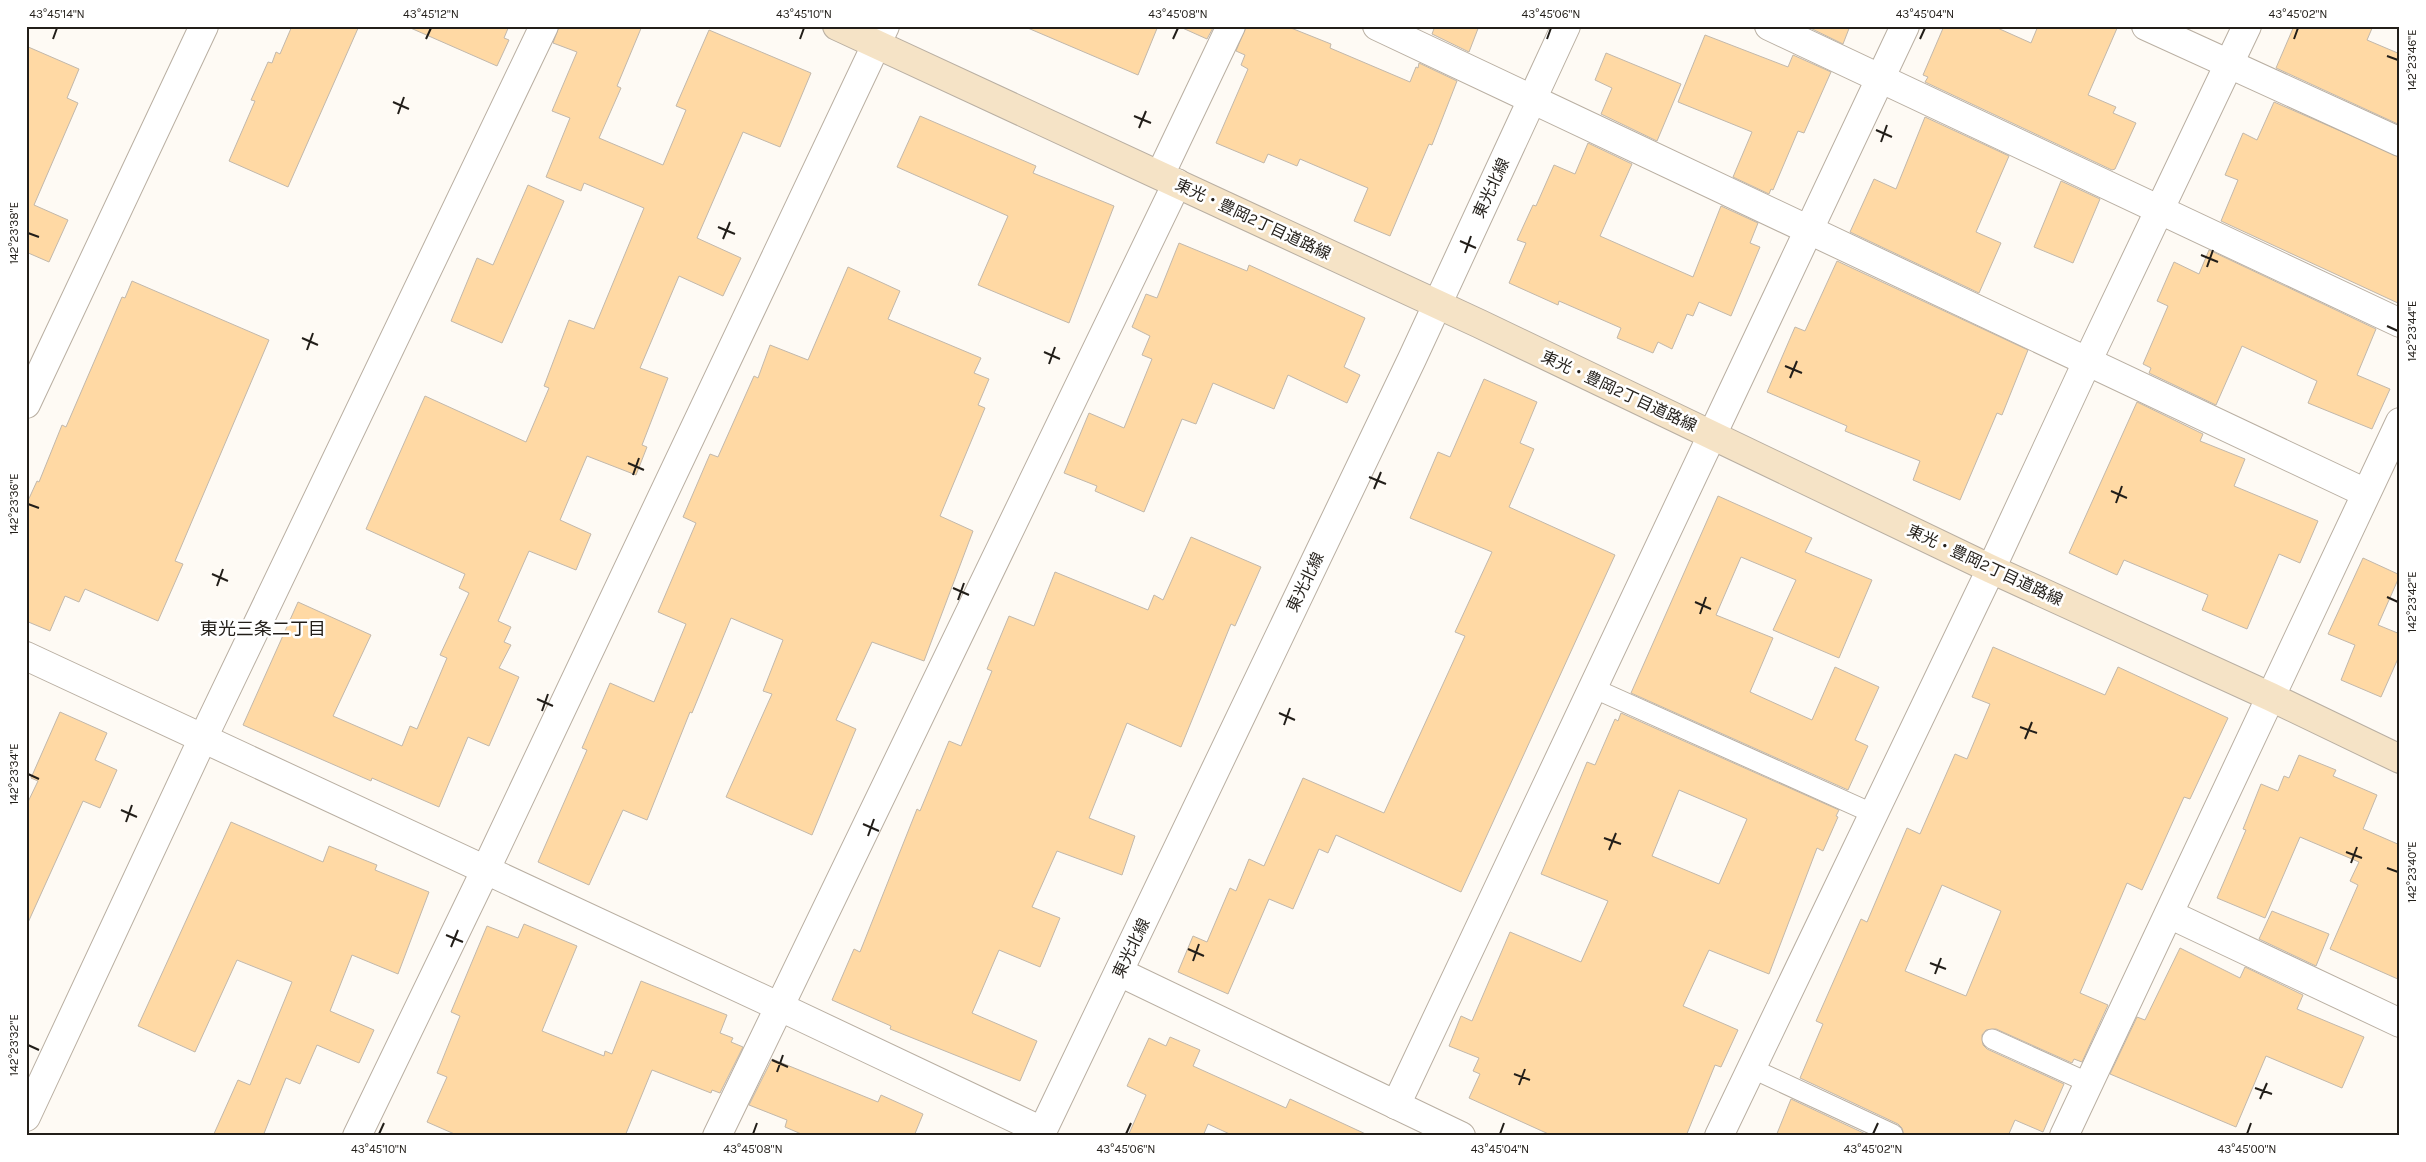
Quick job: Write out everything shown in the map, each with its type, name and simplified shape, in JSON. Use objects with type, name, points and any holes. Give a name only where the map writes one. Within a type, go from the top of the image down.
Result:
[{"type":"street","points":[[26,404],[204,26]]},
{"type":"street","points":[[26,1117],[204,738],[544,26]]},
{"type":"street","name":"東光・豊岡2丁目道路線","points":[[837,26],[881,36],[1168,179],[1712,434],[1991,569],[2271,697],[2400,759]]},
{"type":"street","points":[[717,1136],[1168,179],[1231,26]]},
{"type":"street","points":[[1376,26],[2366,493]]},
{"type":"street","name":"東光北線","points":[[1041,1133],[1437,306],[1566,26]]},
{"type":"street","points":[[1770,26],[2400,323]]},
{"type":"street","points":[[1396,1105],[1905,26]]},
{"type":"street","points":[[2146,26],[2400,142]]},
{"type":"street","points":[[1719,1136],[1991,569],[2247,26]]},
{"type":"street","points":[[357,1136],[485,871],[881,36]]},
{"type":"street","points":[[2064,1136],[2400,422]]},
{"type":"street","points":[[26,656],[778,1006],[1041,1133]]},
{"type":"street","points":[[2169,914],[2400,1023]]},
{"type":"street","points":[[1119,972],[1396,1105],[1443,1132]]},
{"type":"lane","points":[[1593,688],[1874,814]]},
{"type":"lane","points":[[1992,1039],[2089,1083]]},
{"type":"lane","points":[[1752,1068],[1893,1134]]},
{"type":"building","points":[[292,26],[359,26],[288,187],[229,161],[255,101],[251,100],[268,62],[272,63],[276,52],[280,54]]},
{"type":"building","points":[[406,26],[509,26],[504,38],[509,40],[497,66]]},
{"type":"building","points":[[559,26],[642,26],[617,86],[621,88],[599,138],[663,165],[686,110],[676,106],[709,30],[811,73],[780,147],[743,132],[697,238],[741,258],[723,296],[679,276],[640,368],[668,378],[642,445],[647,447],[636,475],[587,456],[560,520],[591,534],[576,570],[529,551],[498,621],[511,627],[504,642],[511,645],[499,668],[519,677],[489,746],[468,737],[439,807],[372,778],[371,781],[243,725],[298,602],[371,635],[333,716],[402,746],[410,726],[417,729],[447,658],[440,655],[469,593],[459,588],[465,574],[366,529],[425,396],[526,442],[549,388],[544,386],[569,320],[594,329],[644,208],[584,183],[581,191],[546,177],[570,118],[552,111],[577,52],[553,43]]},
{"type":"building","points":[[1023,26],[1158,26],[1138,75]]},
{"type":"building","points":[[1178,26],[1214,26],[1207,39]]},
{"type":"building","points":[[1246,26],[1286,26],[1331,44],[1330,48],[1410,82],[1419,63],[1457,81],[1432,145],[1429,144],[1390,236],[1354,221],[1368,188],[1300,159],[1297,166],[1268,154],[1264,163],[1216,143],[1248,69],[1241,65],[1245,55],[1236,51]]},
{"type":"building","points":[[1435,26],[1479,26],[1469,52],[1432,34]]},
{"type":"building","points":[[1806,26],[1850,26],[1843,44]]},
{"type":"building","points":[[1944,26],[1993,26],[2031,43],[2038,26],[2118,26],[2088,95],[2116,107],[2113,113],[2136,123],[2115,169],[2112,170],[1925,82],[1928,77],[1923,75]]},
{"type":"building","points":[[2294,26],[2373,26],[2367,40],[2400,54],[2400,125],[2276,68]]},
{"type":"building","points":[[1705,35],[1788,67],[1793,55],[1831,72],[1804,133],[1798,131],[1773,190],[1771,189],[1769,194],[1733,177],[1752,132],[1678,102]]},
{"type":"building","points":[[26,46],[79,69],[67,98],[78,103],[34,205],[68,220],[49,262],[26,252]]},
{"type":"building","points":[[1606,53],[1681,84],[1657,141],[1601,114],[1612,88],[1595,80]]},
{"type":"building","points":[[2274,102],[2400,157],[2400,304],[2221,221],[2238,180],[2225,175],[2243,133],[2257,140]]},
{"type":"building","points":[[920,116],[1036,166],[1033,173],[1114,206],[1069,323],[978,285],[1008,216],[897,167]]},
{"type":"building","points":[[1925,117],[2009,156],[1976,232],[2001,243],[1979,293],[1850,232],[1874,179],[1896,189]]},
{"type":"building","points":[[1588,143],[1632,164],[1600,236],[1693,277],[1721,206],[1758,223],[1750,243],[1760,247],[1731,316],[1699,302],[1693,316],[1687,314],[1672,349],[1658,342],[1653,353],[1617,338],[1621,328],[1559,301],[1558,305],[1509,283],[1526,243],[1517,240],[1533,205],[1536,206],[1554,165],[1575,174]]},
{"type":"building","points":[[2061,181],[2100,199],[2073,263],[2034,247]]},
{"type":"building","points":[[528,185],[564,201],[502,343],[451,321],[477,258],[493,265]]},
{"type":"building","points":[[1179,243],[1247,271],[1249,265],[1365,318],[1344,367],[1360,375],[1347,403],[1288,375],[1274,409],[1213,383],[1196,424],[1182,419],[1144,512],[1095,491],[1097,486],[1064,473],[1089,413],[1124,428],[1152,359],[1142,355],[1150,336],[1132,327],[1146,294],[1157,298]]},
{"type":"building","points":[[2209,250],[2376,329],[2357,375],[2390,389],[2372,429],[2308,403],[2317,381],[2242,346],[2216,405],[2149,373],[2151,368],[2143,364],[2168,306],[2157,301],[2174,262],[2199,274]]},
{"type":"building","points":[[1837,261],[2028,350],[2002,415],[1997,413],[1960,500],[1913,480],[1920,461],[1845,431],[1847,426],[1767,392],[1795,327],[1805,331]]},
{"type":"building","points":[[848,267],[900,291],[888,319],[981,358],[974,373],[989,379],[978,405],[985,408],[940,516],[973,531],[924,661],[872,642],[836,720],[856,729],[812,835],[726,797],[772,694],[763,691],[783,640],[731,618],[692,713],[690,712],[647,820],[623,810],[589,885],[538,862],[587,750],[582,748],[610,683],[654,702],[686,624],[658,612],[696,523],[683,517],[710,454],[718,457],[754,376],[758,378],[770,345],[808,360]]},
{"type":"building","points":[[132,281],[269,340],[175,561],[183,564],[158,621],[85,589],[79,602],[65,596],[50,631],[26,621],[26,505],[37,481],[39,482],[62,425],[66,427],[122,297],[125,298]]},
{"type":"building","points":[[1484,379],[1537,402],[1520,443],[1534,449],[1509,507],[1615,555],[1461,892],[1336,835],[1328,853],[1319,849],[1293,909],[1269,899],[1228,994],[1178,972],[1193,936],[1207,942],[1230,888],[1236,891],[1249,859],[1264,866],[1303,778],[1384,813],[1465,636],[1455,632],[1492,552],[1410,518],[1438,452],[1450,457]]},
{"type":"building","points":[[2137,402],[2203,434],[2200,441],[2245,459],[2234,486],[2318,521],[2300,563],[2279,554],[2247,629],[2202,610],[2208,595],[2124,560],[2117,575],[2069,553]]},
{"type":"building","points":[[1718,496],[1812,538],[1805,552],[1872,580],[1839,658],[1773,630],[1796,580],[1741,557],[1716,615],[1773,638],[1750,692],[1812,720],[1835,667],[1879,687],[1855,740],[1868,746],[1848,790],[1631,693]]},
{"type":"building","points":[[1191,537],[1261,567],[1235,626],[1231,624],[1181,747],[1127,723],[1089,818],[1135,836],[1122,875],[1057,851],[1032,907],[1060,918],[1040,967],[999,950],[972,1013],[1037,1041],[1020,1081],[890,1029],[891,1026],[832,1000],[854,949],[860,952],[917,809],[920,811],[949,741],[961,746],[992,671],[987,669],[1009,616],[1034,626],[1055,572],[1148,610],[1154,595],[1163,600]]},
{"type":"building","points":[[2363,558],[2400,575],[2378,625],[2400,634],[2400,654],[2381,697],[2341,680],[2355,645],[2328,634]]},
{"type":"building","points":[[1993,647],[2105,695],[2118,667],[2228,718],[2190,799],[2184,797],[2142,890],[2127,883],[2080,993],[2108,1005],[2082,1062],[2074,1059],[2072,1063],[1996,1029],[1986,1030],[1982,1035],[1983,1045],[1987,1049],[2064,1084],[2043,1132],[2015,1120],[2008,1136],[1904,1136],[1902,1128],[1898,1124],[1800,1078],[1823,1024],[1816,1021],[1861,919],[1867,922],[1907,828],[1920,834],[1955,754],[1967,759],[1990,704],[1972,697]],"holes":[[[1942,885],[2001,911],[1966,996],[1905,971]]]},
{"type":"building","points":[[60,712],[107,733],[95,760],[117,770],[100,808],[83,801],[26,927],[26,806],[38,781],[31,778]]},
{"type":"building","points":[[1621,713],[1839,810],[1836,816],[1838,817],[1823,851],[1817,848],[1769,974],[1709,950],[1683,1006],[1738,1030],[1721,1067],[1715,1065],[1686,1136],[1553,1136],[1469,1098],[1480,1074],[1473,1071],[1479,1058],[1449,1046],[1461,1016],[1472,1021],[1510,932],[1581,962],[1608,901],[1541,874],[1587,762],[1595,765],[1615,719],[1618,721]],"holes":[[[1679,790],[1747,819],[1719,884],[1652,856]]]},
{"type":"building","points":[[2299,755],[2336,770],[2333,776],[2377,795],[2363,829],[2400,845],[2400,980],[2330,949],[2358,885],[2350,881],[2359,862],[2300,837],[2265,918],[2217,898],[2246,830],[2243,829],[2261,784],[2278,791],[2284,776],[2289,778]]},
{"type":"building","points":[[231,822],[323,862],[329,846],[377,865],[375,870],[429,892],[398,974],[352,955],[330,1011],[374,1030],[359,1063],[317,1045],[300,1084],[286,1078],[263,1136],[213,1136],[238,1080],[250,1085],[292,982],[237,960],[195,1052],[138,1026]]},
{"type":"building","points":[[2272,911],[2329,934],[2316,966],[2259,939]]},
{"type":"building","points":[[524,924],[577,946],[542,1031],[604,1056],[605,1051],[612,1054],[641,981],[727,1015],[720,1033],[733,1038],[731,1042],[743,1047],[720,1093],[712,1090],[711,1093],[652,1070],[625,1136],[459,1136],[427,1122],[447,1077],[437,1073],[460,1016],[451,1012],[487,926],[518,938]]},
{"type":"building","points":[[2180,948],[2240,978],[2245,967],[2303,995],[2297,1009],[2364,1037],[2342,1088],[2266,1056],[2236,1127],[2110,1074],[2137,1017],[2145,1020]]},
{"type":"building","points":[[1170,1037],[1200,1050],[1193,1066],[1286,1108],[1290,1099],[1370,1136],[1234,1136],[1208,1124],[1203,1136],[1128,1136],[1146,1095],[1127,1086],[1149,1038],[1166,1046]]},
{"type":"building","points":[[772,1059],[878,1102],[881,1095],[923,1114],[914,1136],[806,1136],[785,1127],[787,1120],[749,1105]]},
{"type":"building","points":[[1791,1099],[1870,1136],[1776,1136]]},
{"type":"district","name":"東光三条二丁目","points":[[263,629]]}]
